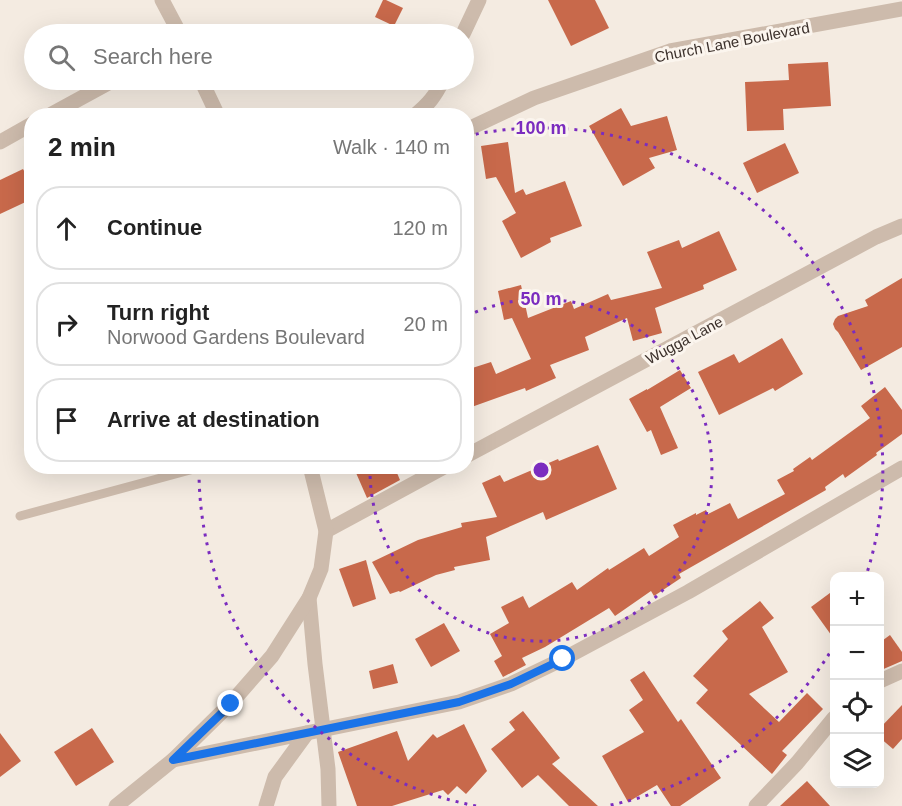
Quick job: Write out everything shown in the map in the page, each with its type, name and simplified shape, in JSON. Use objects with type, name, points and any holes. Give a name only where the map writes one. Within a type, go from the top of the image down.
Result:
[{"type":"street","points":[[162,0],[175,24]]},
{"type":"street","points":[[468,24],[479,0]]},
{"type":"street","name":"Church Lane Boulevard","points":[[474,126],[534,98],[670,51],[902,9]]},
{"type":"street","points":[[63,108],[96,90]]},
{"type":"street","points":[[206,90],[214,108]]},
{"type":"street","points":[[424,108],[438,90]]},
{"type":"street","points":[[0,142],[24,128]]},
{"type":"street","name":"Wugga Lane","points":[[474,452],[876,237],[902,226]]},
{"type":"street","points":[[173,760],[459,702],[511,684],[688,592],[902,468]]},
{"type":"street","points":[[116,806],[173,760],[231,704],[272,656],[309,598],[321,569],[326,531],[312,474]]},
{"type":"street","points":[[326,531],[431,474]]},
{"type":"street","points":[[309,598],[328,769],[328,806]]},
{"type":"street","points":[[881,680],[902,671]]},
{"type":"street","points":[[756,806],[797,763],[830,723]]},
{"type":"street","points":[[266,806],[275,777],[308,733]]},
{"type":"lane","points":[[20,516],[175,474]]},
{"type":"building","points":[[383,0],[403,8],[395,24],[375,17]]},
{"type":"building","points":[[548,0],[595,0],[609,28],[571,46]]},
{"type":"building","points":[[828,62],[831,106],[783,109],[784,130],[747,131],[745,82],[789,80],[788,64]]},
{"type":"building","points":[[621,108],[631,126],[667,116],[677,150],[649,158],[655,168],[623,186],[589,126]]},
{"type":"building","points":[[508,142],[515,193],[523,189],[526,195],[565,181],[582,226],[550,238],[551,242],[521,258],[502,221],[516,213],[496,177],[486,179],[481,146]]},
{"type":"building","points":[[785,143],[799,173],[757,193],[743,163]]},
{"type":"building","points":[[23,169],[24,171],[24,203],[0,214],[0,180]]},
{"type":"building","points":[[719,231],[737,270],[703,285],[704,289],[655,308],[662,333],[633,341],[627,318],[585,337],[589,350],[550,365],[556,378],[526,391],[525,388],[474,406],[474,367],[491,362],[496,374],[531,359],[512,318],[504,320],[498,291],[521,285],[528,318],[571,301],[574,309],[608,294],[611,300],[662,288],[647,252],[679,240],[682,248]]},
{"type":"building","points":[[902,278],[902,347],[861,370],[835,329],[833,324],[835,319],[868,306],[865,300]]},
{"type":"building","points":[[782,338],[803,374],[775,391],[773,388],[719,415],[698,372],[734,354],[739,363]]},
{"type":"building","points":[[680,370],[691,388],[660,407],[678,448],[661,455],[651,430],[647,432],[629,399]]},
{"type":"building","points":[[885,387],[902,410],[902,434],[876,453],[877,455],[845,478],[843,474],[825,487],[826,490],[679,574],[681,578],[654,596],[651,591],[615,616],[609,608],[545,647],[522,658],[526,665],[503,677],[494,661],[502,656],[490,634],[509,623],[501,607],[523,596],[529,608],[572,582],[577,590],[608,568],[609,570],[644,548],[649,556],[679,537],[673,525],[696,513],[696,515],[706,510],[708,514],[730,503],[738,519],[785,494],[777,480],[794,471],[793,469],[810,457],[812,460],[870,418],[861,406]]},
{"type":"building","points":[[598,445],[617,489],[546,520],[543,512],[486,537],[490,560],[454,567],[455,570],[436,575],[400,592],[390,594],[372,562],[418,540],[462,527],[461,523],[497,517],[482,483],[500,475],[504,482]]},
{"type":"building","points":[[356,474],[397,474],[400,480],[367,498]]},
{"type":"building","points":[[366,560],[376,599],[353,607],[339,569]]},
{"type":"building","points":[[830,593],[830,633],[811,607]]},
{"type":"building","points":[[760,601],[774,618],[762,627],[788,672],[749,694],[779,722],[807,693],[823,709],[782,751],[787,755],[772,774],[696,703],[708,690],[693,676],[728,639],[722,631]]},
{"type":"building","points":[[444,623],[460,651],[431,667],[415,639]]},
{"type":"building","points":[[890,635],[902,652],[902,661],[884,669],[884,639]]},
{"type":"building","points":[[393,664],[398,683],[373,689],[369,671]]},
{"type":"building","points":[[644,671],[678,722],[681,719],[721,778],[680,806],[671,806],[657,785],[628,802],[602,756],[644,732],[629,710],[643,700],[630,680]]},
{"type":"building","points":[[902,705],[902,739],[893,749],[884,741],[884,724]]},
{"type":"building","points":[[523,711],[560,758],[552,764],[598,806],[569,806],[538,775],[522,788],[491,749],[515,730],[509,722]]},
{"type":"building","points":[[464,724],[487,771],[466,794],[457,786],[448,795],[443,790],[392,806],[357,806],[338,752],[397,731],[408,761],[433,734],[437,738]]},
{"type":"building","points":[[92,728],[114,762],[76,786],[54,752]]},
{"type":"building","points":[[0,733],[21,761],[0,777]]},
{"type":"building","points":[[807,781],[830,806],[780,806]]},
{"type":"route","points":[[231,704],[173,760],[459,702],[511,684],[563,659]]}]
